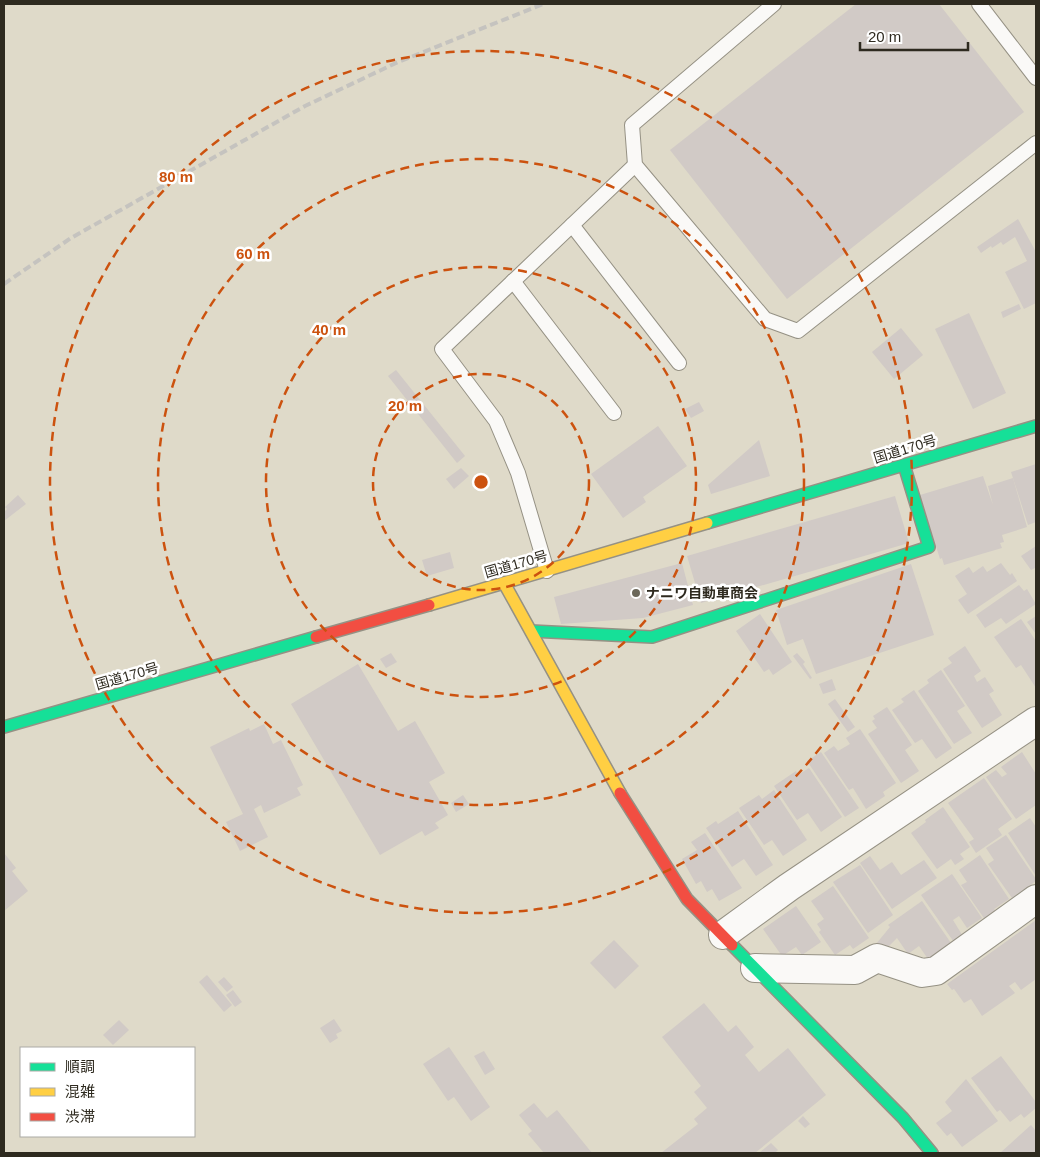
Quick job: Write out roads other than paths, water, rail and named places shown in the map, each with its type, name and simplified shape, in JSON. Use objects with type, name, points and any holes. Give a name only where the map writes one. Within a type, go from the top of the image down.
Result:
[{"type":"main road","name":"国道170号","points":[[4,727],[504,584],[1036,426]]},
{"type":"main road","points":[[531,631],[652,637],[929,548],[904,465]]},
{"type":"main road","points":[[504,584],[619,791],[687,899],[903,1118],[932,1153]]},
{"type":"street","points":[[723,935],[789,887],[1036,721]]},
{"type":"street","points":[[755,968],[855,970],[877,958],[922,973],[936,971],[1036,900]]},
{"type":"lane","points":[[774,4],[632,125],[635,165],[764,319],[798,331],[1036,143]]},
{"type":"lane","points":[[979,4],[1036,78]]},
{"type":"lane","points":[[547,571],[518,473],[496,421],[442,349],[635,165]]},
{"type":"lane","points":[[572,225],[679,363]]},
{"type":"lane","points":[[514,281],[614,413]]},
{"type":"railway","points":[[4,284],[71,238],[305,106],[396,63],[543,4]]},
{"type":"place","name":"ナニワ自動車商会","points":[[636,593]]}]
